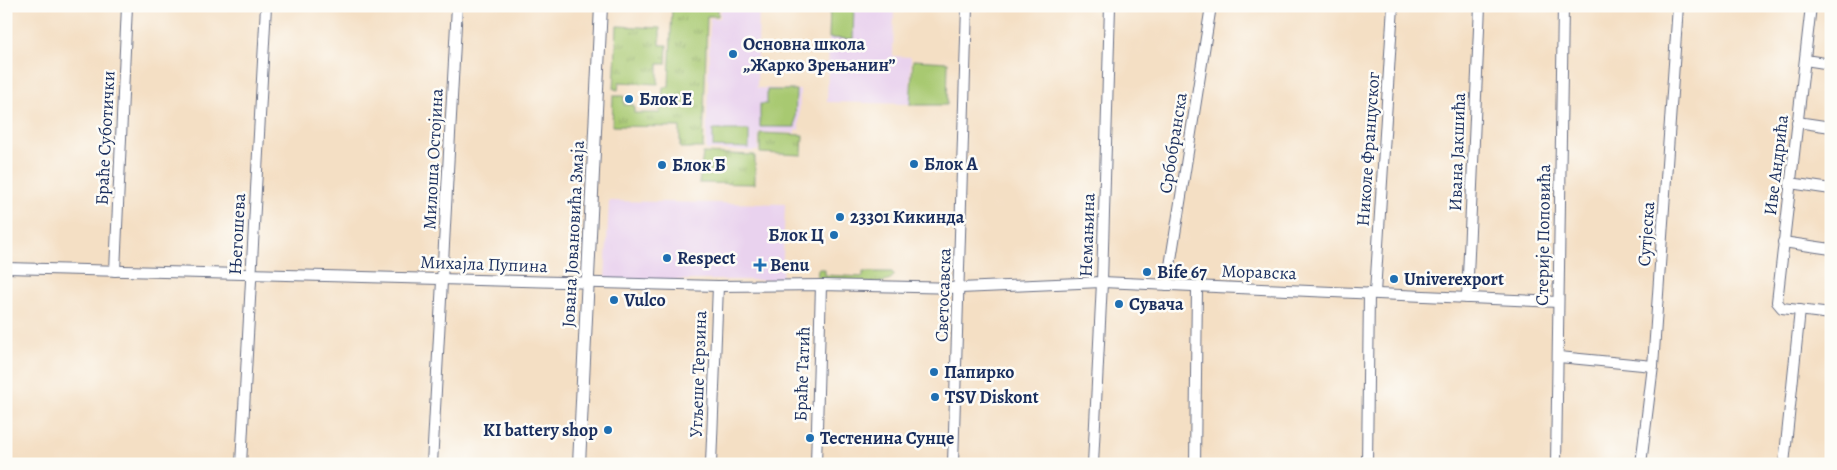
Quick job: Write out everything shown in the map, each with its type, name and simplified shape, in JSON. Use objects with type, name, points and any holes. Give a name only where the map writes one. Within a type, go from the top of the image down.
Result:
[{"type":"main road","name":"Јована Јовановића Змаја","points":[[579,464],[601,6]]},
{"type":"street","name":"Браће Суботички","points":[[115,271],[127,6]]},
{"type":"street","name":"Његошева","points":[[241,464],[266,6]]},
{"type":"street","name":"Милоша Остојина","points":[[432,464],[457,6]]},
{"type":"street","name":"Светосавска","points":[[953,464],[960,288],[967,6]]},
{"type":"street","name":"Немањина","points":[[1092,464],[1102,282],[1110,6]]},
{"type":"street","name":"Србобранска","points":[[1167,286],[1210,6]]},
{"type":"street","name":"Николе Француског","points":[[1367,464],[1372,293],[1393,6]]},
{"type":"street","name":"Ивана Јакшића","points":[[1467,298],[1480,6]]},
{"type":"street","name":"Стерије Поповића","points":[[1556,464],[1563,6]]},
{"type":"street","name":"Сутјеска","points":[[1640,464],[1653,366],[1678,6]]},
{"type":"street","name":"Иве Андрића","points":[[1811,6],[1777,302],[1782,308],[1831,314]]},
{"type":"street","points":[[1805,60],[1831,64]]},
{"type":"street","points":[[1797,122],[1831,127]]},
{"type":"street","points":[[1790,183],[1831,189]]},
{"type":"street","points":[[1783,242],[1831,249]]},
{"type":"street","name":"Михајла Пупина","points":[[6,268],[589,284],[821,285],[960,288]]},
{"type":"street","name":"Моравска","points":[[960,288],[1102,282],[1558,302]]},
{"type":"street","name":"Браће Татић","points":[[816,464],[821,285]]},
{"type":"street","name":"Угљеше Терзина","points":[[711,464],[718,286]]},
{"type":"street","points":[[1195,464],[1197,286]]},
{"type":"street","points":[[1784,464],[1800,310]]},
{"type":"street","points":[[1559,357],[1653,366]]},
{"type":"shaded area","name":"Основна школа „Жарко Зрењанин”","points":[[721,6],[759,6],[757,88],[800,90],[799,130],[795,130],[795,133],[759,132],[758,151],[706,150],[710,18],[720,18]]},
{"type":"shaded area","points":[[830,6],[894,6],[893,56],[911,57],[910,104],[827,102]]},
{"type":"shaded area","points":[[609,201],[785,204],[782,280],[605,280]]},
{"type":"green space","points":[[672,6],[718,6],[718,16],[707,16],[703,148],[680,148],[680,127],[612,126],[613,96],[624,96],[624,105],[634,105],[634,113],[660,113],[659,99],[662,99],[663,87],[669,87]]},
{"type":"green space","points":[[830,6],[854,6],[853,39],[829,38]]},
{"type":"green space","points":[[617,26],[660,28],[660,45],[667,45],[666,64],[658,64],[658,84],[619,82],[618,90],[614,89]]},
{"type":"green space","points":[[913,60],[948,62],[947,105],[910,105]]},
{"type":"green space","points":[[767,90],[796,90],[795,127],[760,127],[760,104],[767,104]]},
{"type":"green space","points":[[713,130],[749,130],[749,148],[713,147]]},
{"type":"green space","points":[[760,133],[803,135],[802,155],[760,153]]},
{"type":"green space","points":[[703,153],[755,155],[755,184],[699,183]]},
{"type":"green space","points":[[818,269],[825,269],[825,275],[863,277],[863,272],[892,272],[895,275],[888,281],[878,283],[817,281]]},
{"type":"place","name":"Основна школа „Жарко Зрењанин”","points":[[733,54]]},
{"type":"place","name":"Блок Е","points":[[629,99]]},
{"type":"place","name":"Блок А","points":[[914,164]]},
{"type":"place","name":"Блок Б","points":[[662,165]]},
{"type":"place","name":"23301 Кикинда","points":[[840,217]]},
{"type":"place","name":"Блок Ц","points":[[834,235]]},
{"type":"place","name":"Respect","points":[[667,258]]},
{"type":"place","name":"Benu","points":[[760,265]]},
{"type":"place","name":"Bife 67","points":[[1147,272]]},
{"type":"place","name":"Univerexport","points":[[1394,279]]},
{"type":"place","name":"Vulco","points":[[614,300]]},
{"type":"place","name":"Сувача","points":[[1119,304]]},
{"type":"place","name":"Папирко","points":[[934,372]]},
{"type":"place","name":"TSV Diskont","points":[[935,397]]},
{"type":"place","name":"KI battery shop","points":[[608,430]]},
{"type":"place","name":"Тестенина Сунце","points":[[810,438]]}]
